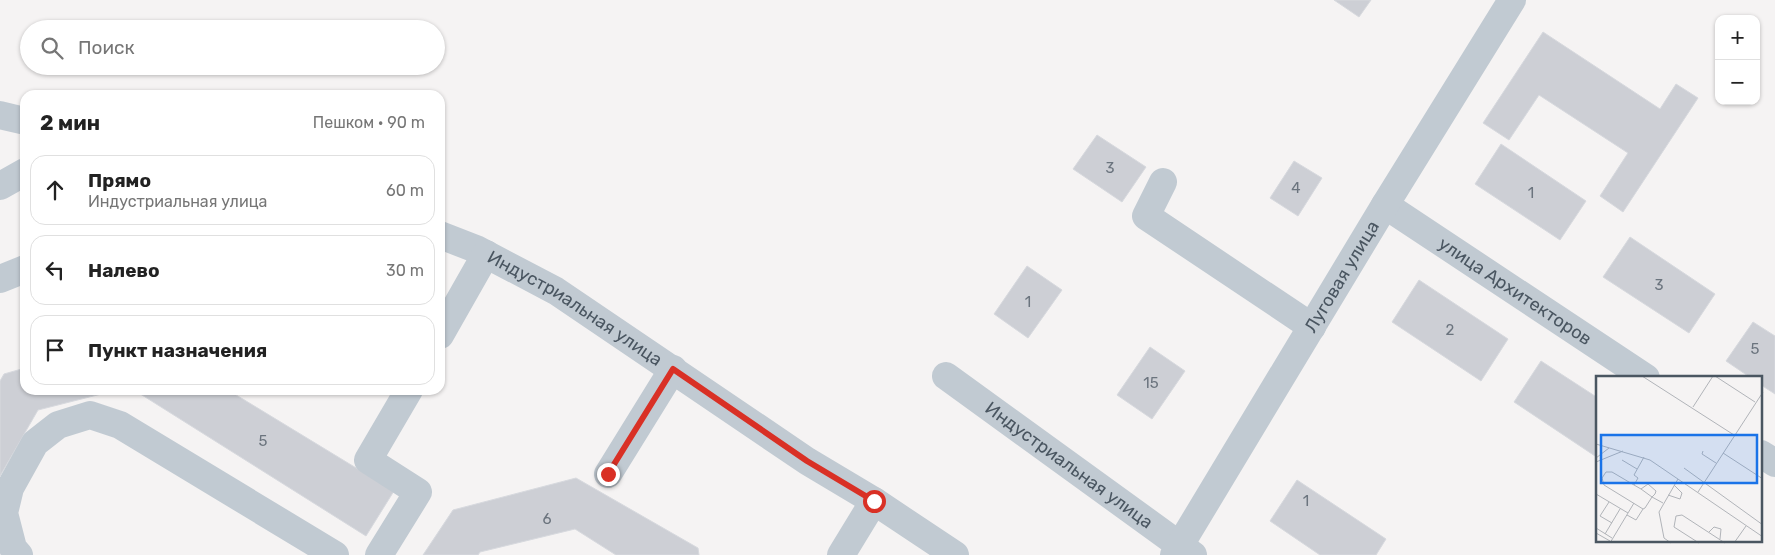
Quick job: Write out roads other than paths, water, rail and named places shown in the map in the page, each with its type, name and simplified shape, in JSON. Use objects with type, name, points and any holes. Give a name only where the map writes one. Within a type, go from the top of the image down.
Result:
[{"type":"street","name":"Луговая улица","points":[[1182,552],[1312,327],[1512,0]]},
{"type":"street","points":[[0,186],[20,175]]},
{"type":"street","points":[[1163,182],[1146,216],[1312,327]]},
{"type":"street","name":"улица Архитекторов","points":[[1385,205],[1643,376]]},
{"type":"street","name":"Индустриальная улица","points":[[445,238],[486,254],[556,291],[807,461],[874,501],[954,555]]},
{"type":"street","points":[[445,326],[486,254]]},
{"type":"street","points":[[0,279],[20,271]]},
{"type":"street","points":[[608,474],[673,369]]},
{"type":"street","name":"Индустриальная улица","points":[[946,376],[1182,552]]},
{"type":"street","points":[[379,555],[418,492],[368,460],[404,395]]},
{"type":"street","points":[[19,555],[13,548],[4,513],[10,488],[35,443],[58,426],[90,415],[120,425],[335,555]]},
{"type":"street","points":[[1762,455],[1775,463]]},
{"type":"street","points":[[841,555],[874,501]]}]
